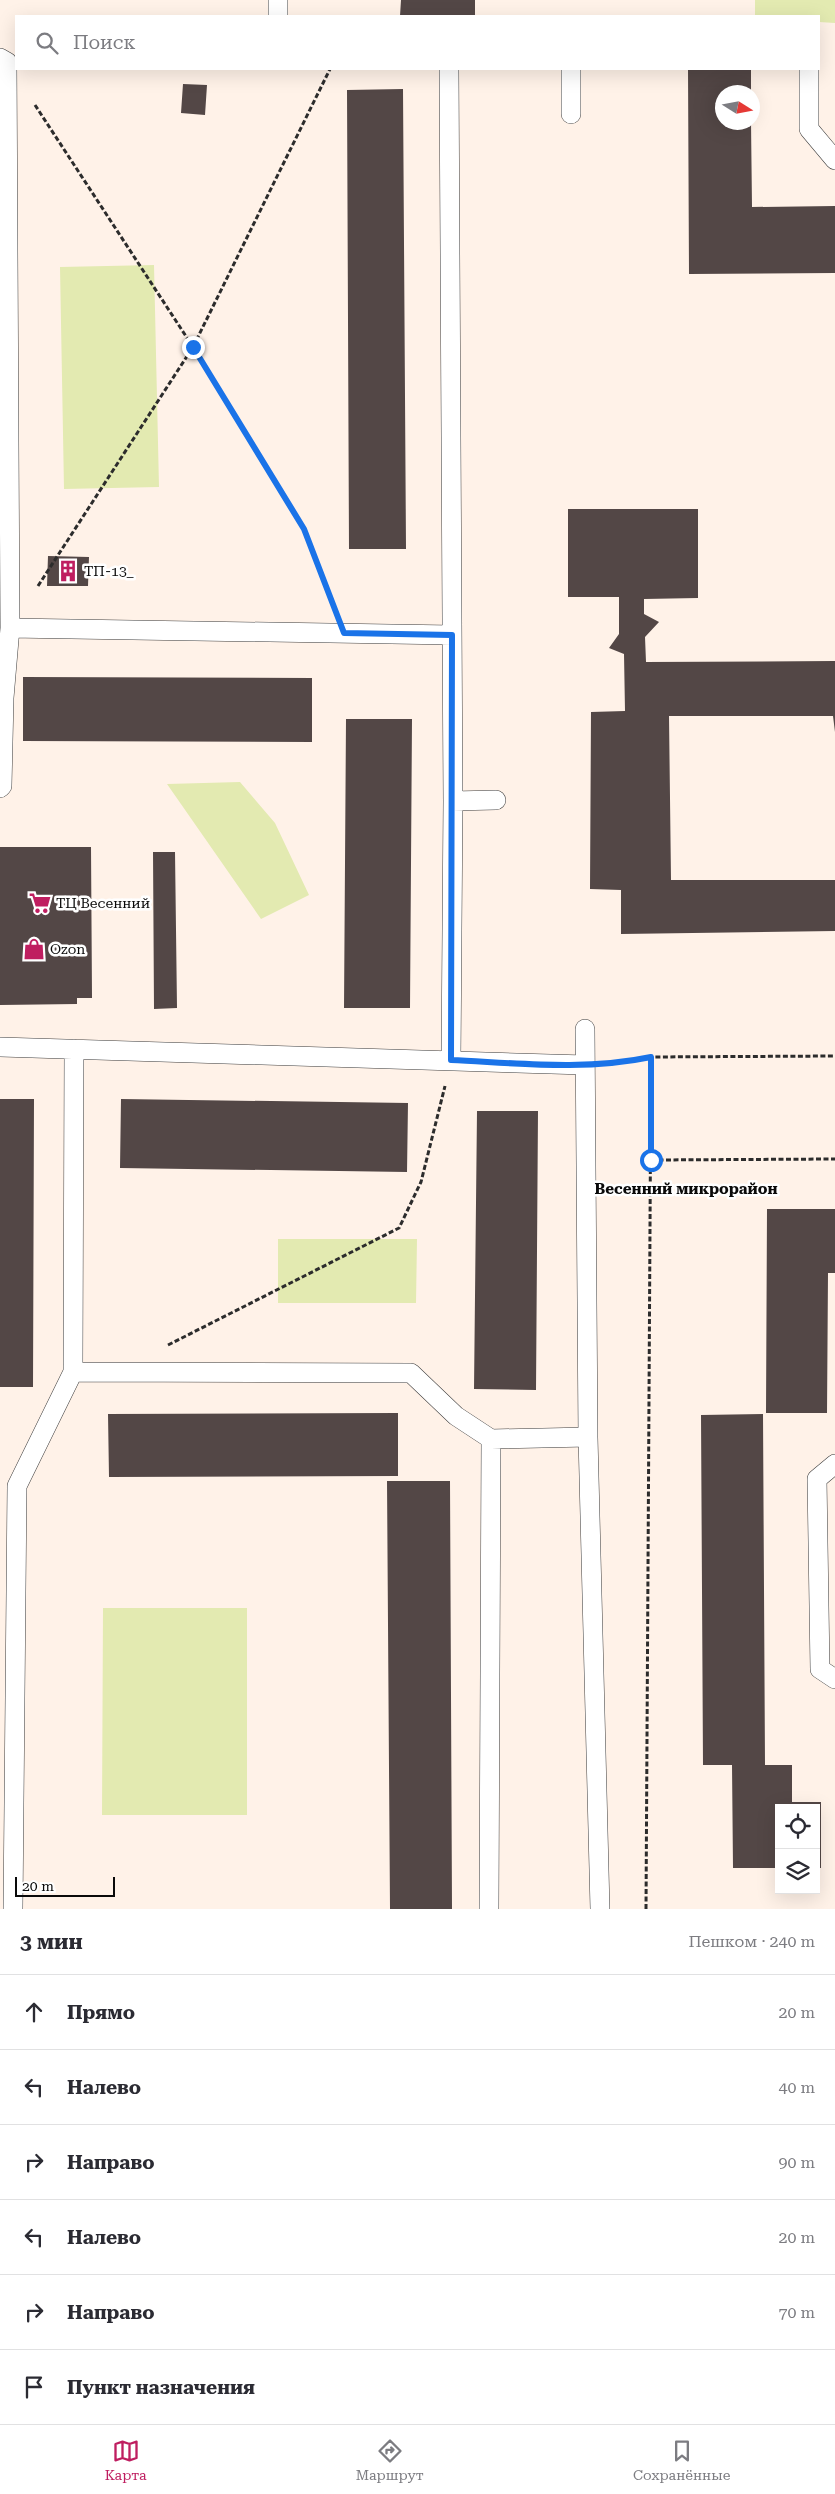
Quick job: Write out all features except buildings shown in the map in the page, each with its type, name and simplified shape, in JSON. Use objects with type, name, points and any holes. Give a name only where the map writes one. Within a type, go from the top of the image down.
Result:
[{"type":"lane","points":[[278,0],[278,15]]},
{"type":"lane","points":[[0,788],[2,786],[4,698],[10,628],[8,61]]},
{"type":"lane","points":[[450,70],[453,801],[451,1060]]},
{"type":"lane","points":[[571,70],[571,114]]},
{"type":"lane","points":[[809,70],[809,129],[835,160]]},
{"type":"lane","points":[[10,628],[452,635]]},
{"type":"lane","points":[[453,801],[496,800]]},
{"type":"lane","points":[[584,1029],[588,1436],[600,1909]]},
{"type":"lane","points":[[0,1047],[585,1065]]},
{"type":"lane","points":[[13,1909],[17,1486],[73,1372],[74,1049]]},
{"type":"lane","points":[[73,1372],[411,1373],[456,1416],[490,1440],[588,1436]]},
{"type":"lane","points":[[489,1909],[490,1440]]},
{"type":"lane","points":[[835,1464],[817,1479],[820,1669],[835,1679]]},
{"type":"path","points":[[37,587],[193,347],[330,70]]},
{"type":"path","points":[[34,103],[193,347],[304,529],[344,633]]},
{"type":"path","points":[[585,1065],[621,1063],[651,1057],[835,1056]]},
{"type":"path","points":[[646,1909],[651,1057]]},
{"type":"path","points":[[158,1349],[399,1228],[421,1182],[451,1060]]},
{"type":"path","points":[[651,1160],[835,1159]]},
{"type":"green space","points":[[755,0],[835,0],[835,23],[820,22],[820,15],[755,15]]},
{"type":"green space","points":[[154,265],[159,487],[64,489],[60,267]]},
{"type":"green space","points":[[240,782],[275,823],[309,895],[261,919],[167,784]]},
{"type":"green space","points":[[278,1239],[417,1239],[416,1303],[278,1303]]},
{"type":"green space","points":[[103,1608],[247,1608],[247,1815],[102,1815]]},
{"type":"place","name":"ТП-13_","points":[[68,571]]},
{"type":"place","name":"ТЦ Весенний","points":[[40,903]]},
{"type":"place","name":"Ozon","points":[[34,949]]},
{"type":"district","name":"Весенний микрорайон","points":[[686,1189]]},
{"type":"route","points":[[193,347],[304,529],[344,633],[452,635],[451,1060],[585,1065],[621,1063],[651,1057],[651,1160]]}]
